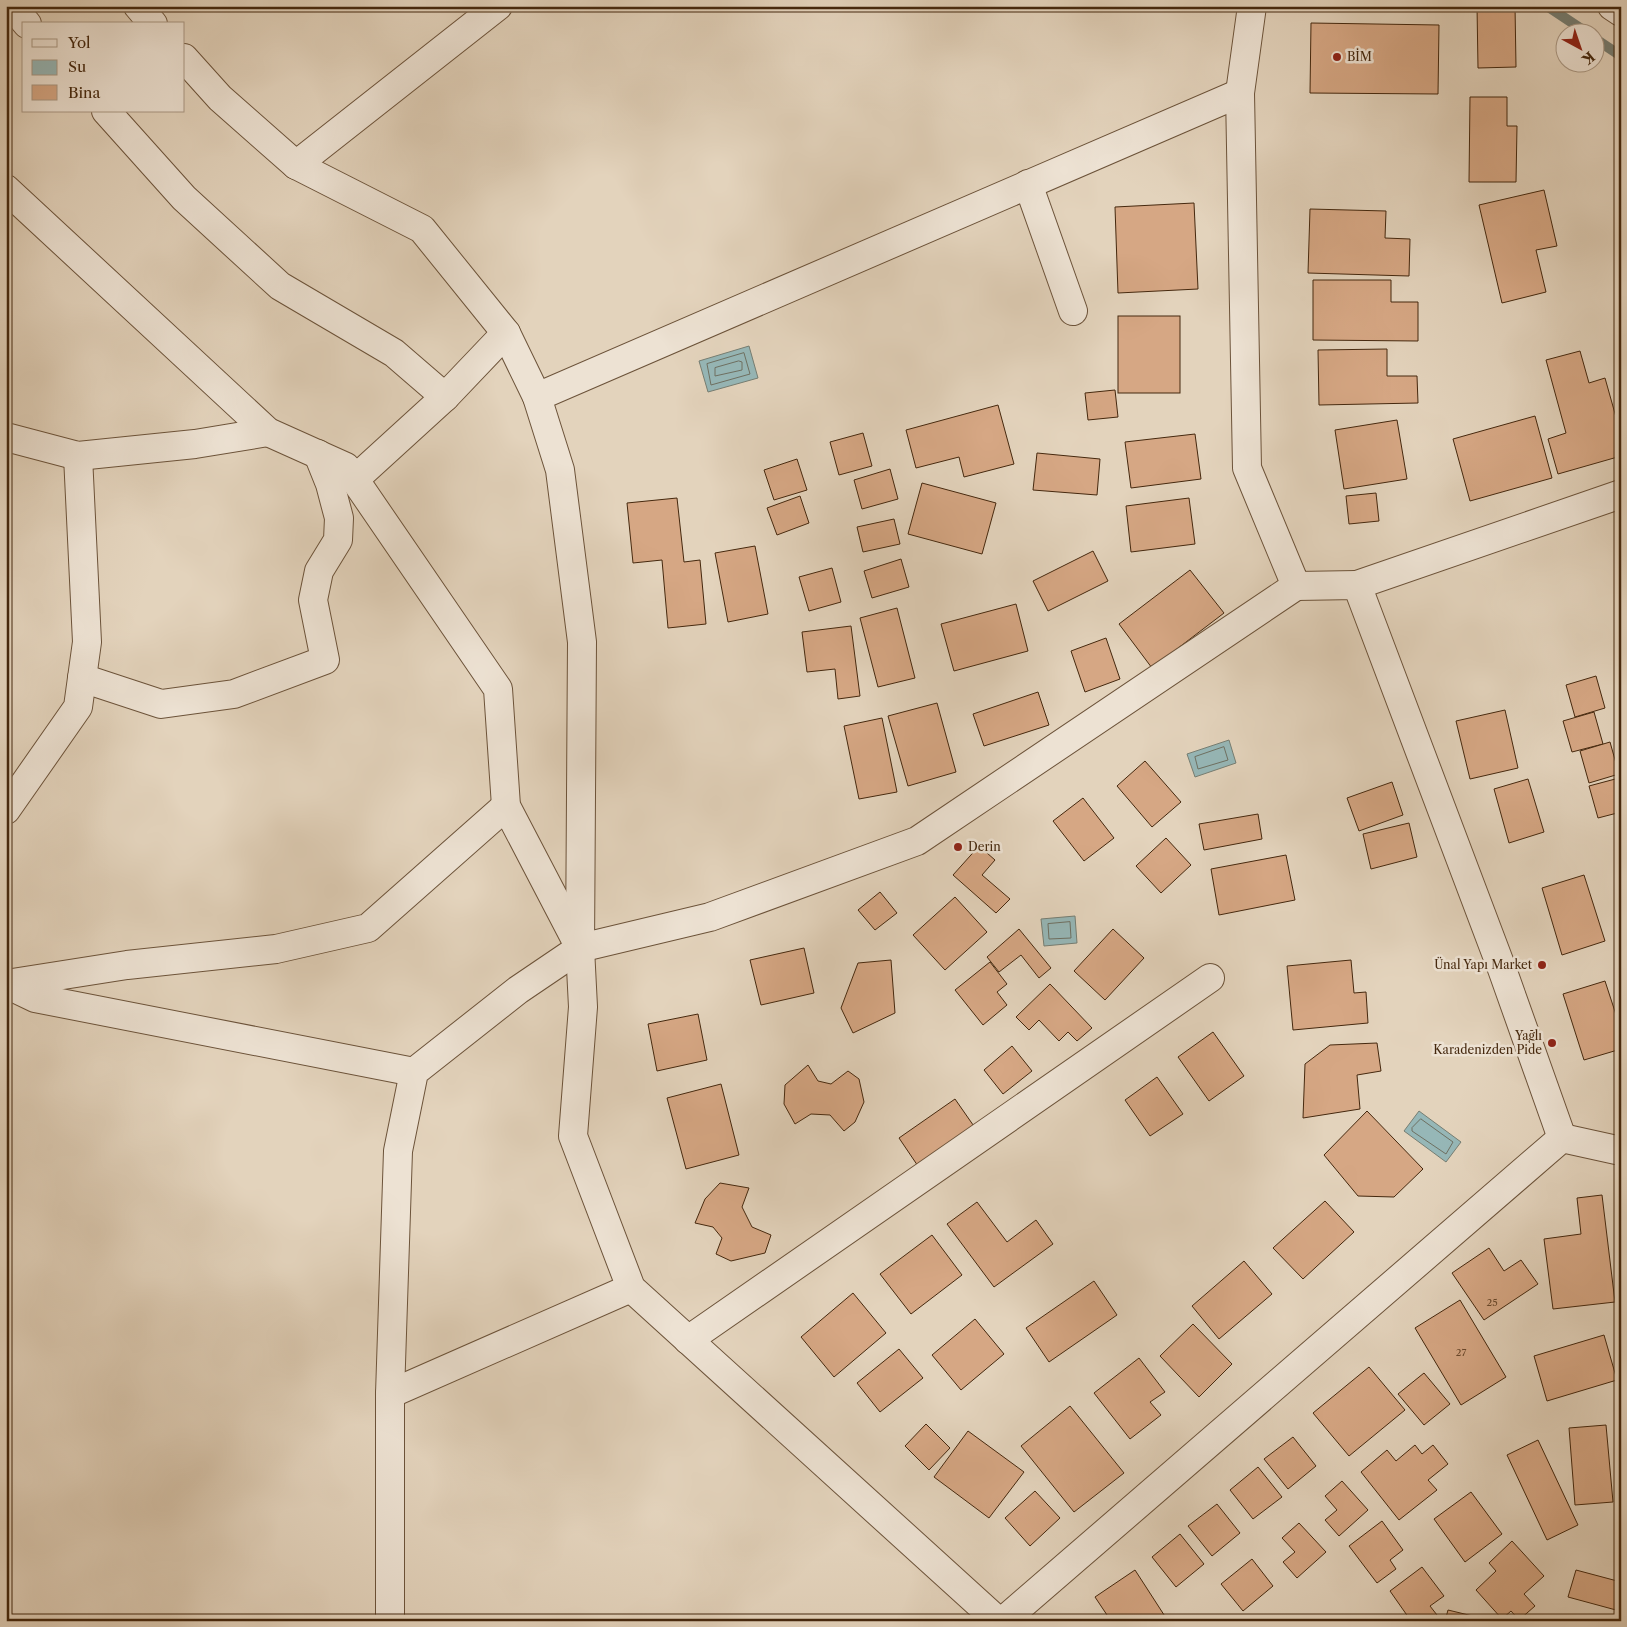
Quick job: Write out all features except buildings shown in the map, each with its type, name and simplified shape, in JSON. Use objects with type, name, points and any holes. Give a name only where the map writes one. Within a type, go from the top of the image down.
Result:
[{"type":"street","points":[[12,6],[25,22]]},
{"type":"street","points":[[138,6],[151,22]]},
{"type":"street","points":[[296,165],[498,6]]},
{"type":"street","points":[[1252,6],[1240,93],[1248,468],[1296,586]]},
{"type":"street","points":[[1612,6],[1621,12]]},
{"type":"street","points":[[185,59],[220,98],[296,165],[422,229],[506,333],[536,397],[560,470],[582,642],[580,948],[583,1006],[574,1136],[631,1288],[998,1621]]},
{"type":"street","points":[[536,397],[1240,93]]},
{"type":"street","points":[[107,112],[184,198],[280,286],[394,353],[445,397]]},
{"type":"street","points":[[1028,184],[1073,311]]},
{"type":"street","points":[[6,189],[268,432],[346,468],[498,689],[506,806],[580,948]]},
{"type":"street","points":[[354,480],[445,397],[506,333]]},
{"type":"street","points":[[6,437],[78,456],[195,444],[268,432]]},
{"type":"street","points":[[82,678],[161,704],[234,694],[325,660],[313,600],[319,571],[338,540],[339,518],[330,484],[318,454]]},
{"type":"street","points":[[6,810],[78,707],[87,642],[78,456]]},
{"type":"street","points":[[390,1621],[390,1394],[398,1151],[414,1072],[518,990],[580,948],[710,917],[918,842],[1296,586],[1357,585],[1621,494]]},
{"type":"street","points":[[1357,585],[1502,969],[1562,1138]]},
{"type":"street","points":[[6,984],[127,965],[276,949],[368,928],[506,806]]},
{"type":"street","points":[[688,1340],[1210,978]]},
{"type":"street","points":[[6,984],[35,998],[414,1072]]},
{"type":"street","points":[[1562,1138],[1621,1151]]},
{"type":"street","points":[[1003,1621],[1562,1138]]},
{"type":"street","points":[[390,1394],[631,1288]]},
{"type":"water","points":[[749,346],[758,378],[708,392],[699,361]]},
{"type":"water","points":[[1229,740],[1236,763],[1195,777],[1187,754]]},
{"type":"water","points":[[1075,916],[1077,943],[1044,946],[1041,919]]},
{"type":"water","points":[[1419,1111],[1461,1142],[1446,1162],[1404,1131]]},
{"type":"waterway","points":[[1547,6],[1571,22]]},
{"type":"waterway","points":[[1604,45],[1621,56]]},
{"type":"place","name":"BİM","points":[[1337,57]]},
{"type":"place","name":"Derin","points":[[958,847]]},
{"type":"place","name":"Ünal Yapı Market","points":[[1542,965]]},
{"type":"place","name":"Yağlı Karadenizden Pide","points":[[1552,1043]]}]
